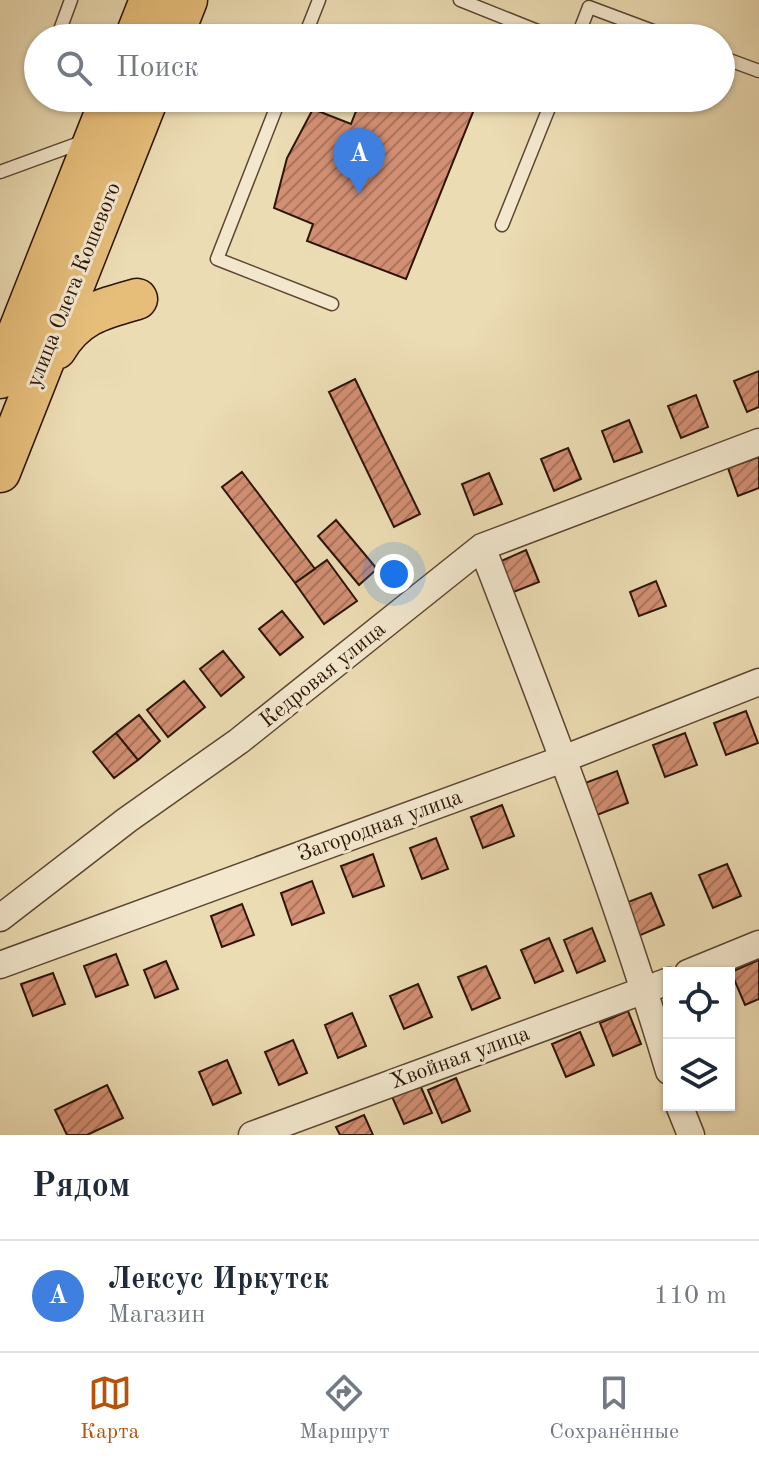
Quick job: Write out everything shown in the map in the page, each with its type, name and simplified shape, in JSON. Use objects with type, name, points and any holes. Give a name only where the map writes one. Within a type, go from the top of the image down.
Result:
[{"type":"main road","name":"улица Олега Кошевого","points":[[0,472],[18,381],[105,112]]},
{"type":"main road","name":"улица Олега Кошевого","points":[[18,381],[142,112]]},
{"type":"main road","points":[[18,381],[84,317],[137,299]]},
{"type":"street","name":"Кедровая улица","points":[[0,918],[127,820],[239,741],[482,547],[759,442]]},
{"type":"street","points":[[482,547],[563,759],[657,986],[664,1039]]},
{"type":"street","name":"Загородная улица","points":[[0,965],[563,759],[759,682]]},
{"type":"street","points":[[703,967],[759,944]]},
{"type":"street","name":"Хвойная улица","points":[[252,1135],[657,986]]},
{"type":"street","points":[[681,1111],[691,1135]]},
{"type":"lane","points":[[62,24],[71,0]]},
{"type":"lane","points":[[310,24],[319,0]]},
{"type":"lane","points":[[460,0],[520,24]]},
{"type":"lane","points":[[582,24],[589,7],[635,24]]},
{"type":"lane","points":[[735,62],[759,71]]},
{"type":"lane","points":[[275,112],[217,259],[332,304]]},
{"type":"lane","points":[[502,225],[547,112]]},
{"type":"lane","points":[[0,172],[95,138]]},
{"type":"building","points":[[311,112],[321,112],[351,124],[356,112],[473,112],[406,279],[307,241],[313,224],[274,208],[287,158]]},
{"type":"building","points":[[759,371],[759,407],[747,412],[734,381]]},
{"type":"building","points":[[355,379],[420,514],[394,527],[329,392]]},
{"type":"building","points":[[696,395],[708,427],[681,438],[668,406]]},
{"type":"building","points":[[629,420],[642,452],[614,462],[602,431]]},
{"type":"building","points":[[568,448],[581,479],[554,491],[541,459]]},
{"type":"building","points":[[759,457],[759,488],[738,496],[728,468]]},
{"type":"building","points":[[242,472],[315,569],[295,583],[222,487]]},
{"type":"building","points":[[489,473],[502,504],[474,515],[462,484]]},
{"type":"building","points":[[336,520],[377,569],[359,585],[318,536]]},
{"type":"building","points":[[526,550],[539,582],[511,593],[499,562]]},
{"type":"building","points":[[327,560],[357,601],[324,624],[295,583]]},
{"type":"building","points":[[656,581],[666,606],[639,616],[630,592]]},
{"type":"building","points":[[282,611],[303,637],[280,655],[259,629]]},
{"type":"building","points":[[223,651],[244,677],[221,696],[200,669]]},
{"type":"building","points":[[184,681],[205,707],[168,737],[147,710]]},
{"type":"building","points":[[746,711],[758,743],[726,755],[714,723]]},
{"type":"building","points":[[139,715],[160,741],[138,760],[116,733]]},
{"type":"building","points":[[116,733],[138,760],[114,778],[93,752]]},
{"type":"building","points":[[685,733],[697,765],[665,777],[653,745]]},
{"type":"building","points":[[617,771],[628,803],[597,815],[585,783]]},
{"type":"building","points":[[502,805],[514,836],[483,848],[471,817]]},
{"type":"building","points":[[436,838],[448,869],[422,879],[410,848]]},
{"type":"building","points":[[373,854],[384,886],[353,897],[341,866]]},
{"type":"building","points":[[727,864],[741,896],[713,908],[699,875]]},
{"type":"building","points":[[312,881],[324,913],[292,925],[281,893]]},
{"type":"building","points":[[651,893],[664,925],[636,937],[623,904]]},
{"type":"building","points":[[242,904],[254,935],[222,947],[211,916]]},
{"type":"building","points":[[592,928],[605,961],[577,973],[564,940]]},
{"type":"building","points":[[549,938],[563,971],[535,983],[521,950]]},
{"type":"building","points":[[116,954],[128,985],[96,997],[84,966]]},
{"type":"building","points":[[759,960],[759,999],[745,1005],[735,981],[735,970]]},
{"type":"building","points":[[166,961],[178,989],[155,998],[144,970]]},
{"type":"building","points":[[486,966],[500,998],[472,1010],[458,977]]},
{"type":"building","points":[[53,973],[65,1004],[33,1016],[21,984]]},
{"type":"building","points":[[418,984],[432,1017],[404,1029],[390,996]]},
{"type":"building","points":[[628,1011],[641,1044],[613,1056],[600,1023]]},
{"type":"building","points":[[352,1013],[366,1046],[338,1058],[325,1025]]},
{"type":"building","points":[[580,1032],[594,1065],[566,1077],[552,1044]]},
{"type":"building","points":[[293,1040],[307,1073],[279,1085],[265,1052]]},
{"type":"building","points":[[227,1060],[241,1093],[213,1105],[199,1072]]},
{"type":"building","points":[[456,1078],[470,1111],[442,1123],[428,1090]]},
{"type":"building","points":[[418,1080],[432,1113],[404,1124],[390,1092]]},
{"type":"building","points":[[107,1085],[123,1118],[87,1135],[67,1135],[55,1110]]},
{"type":"building","points":[[364,1115],[373,1135],[340,1135],[336,1127]]},
{"type":"place","name":"Лексус Иркутск","points":[[359,194]]}]
